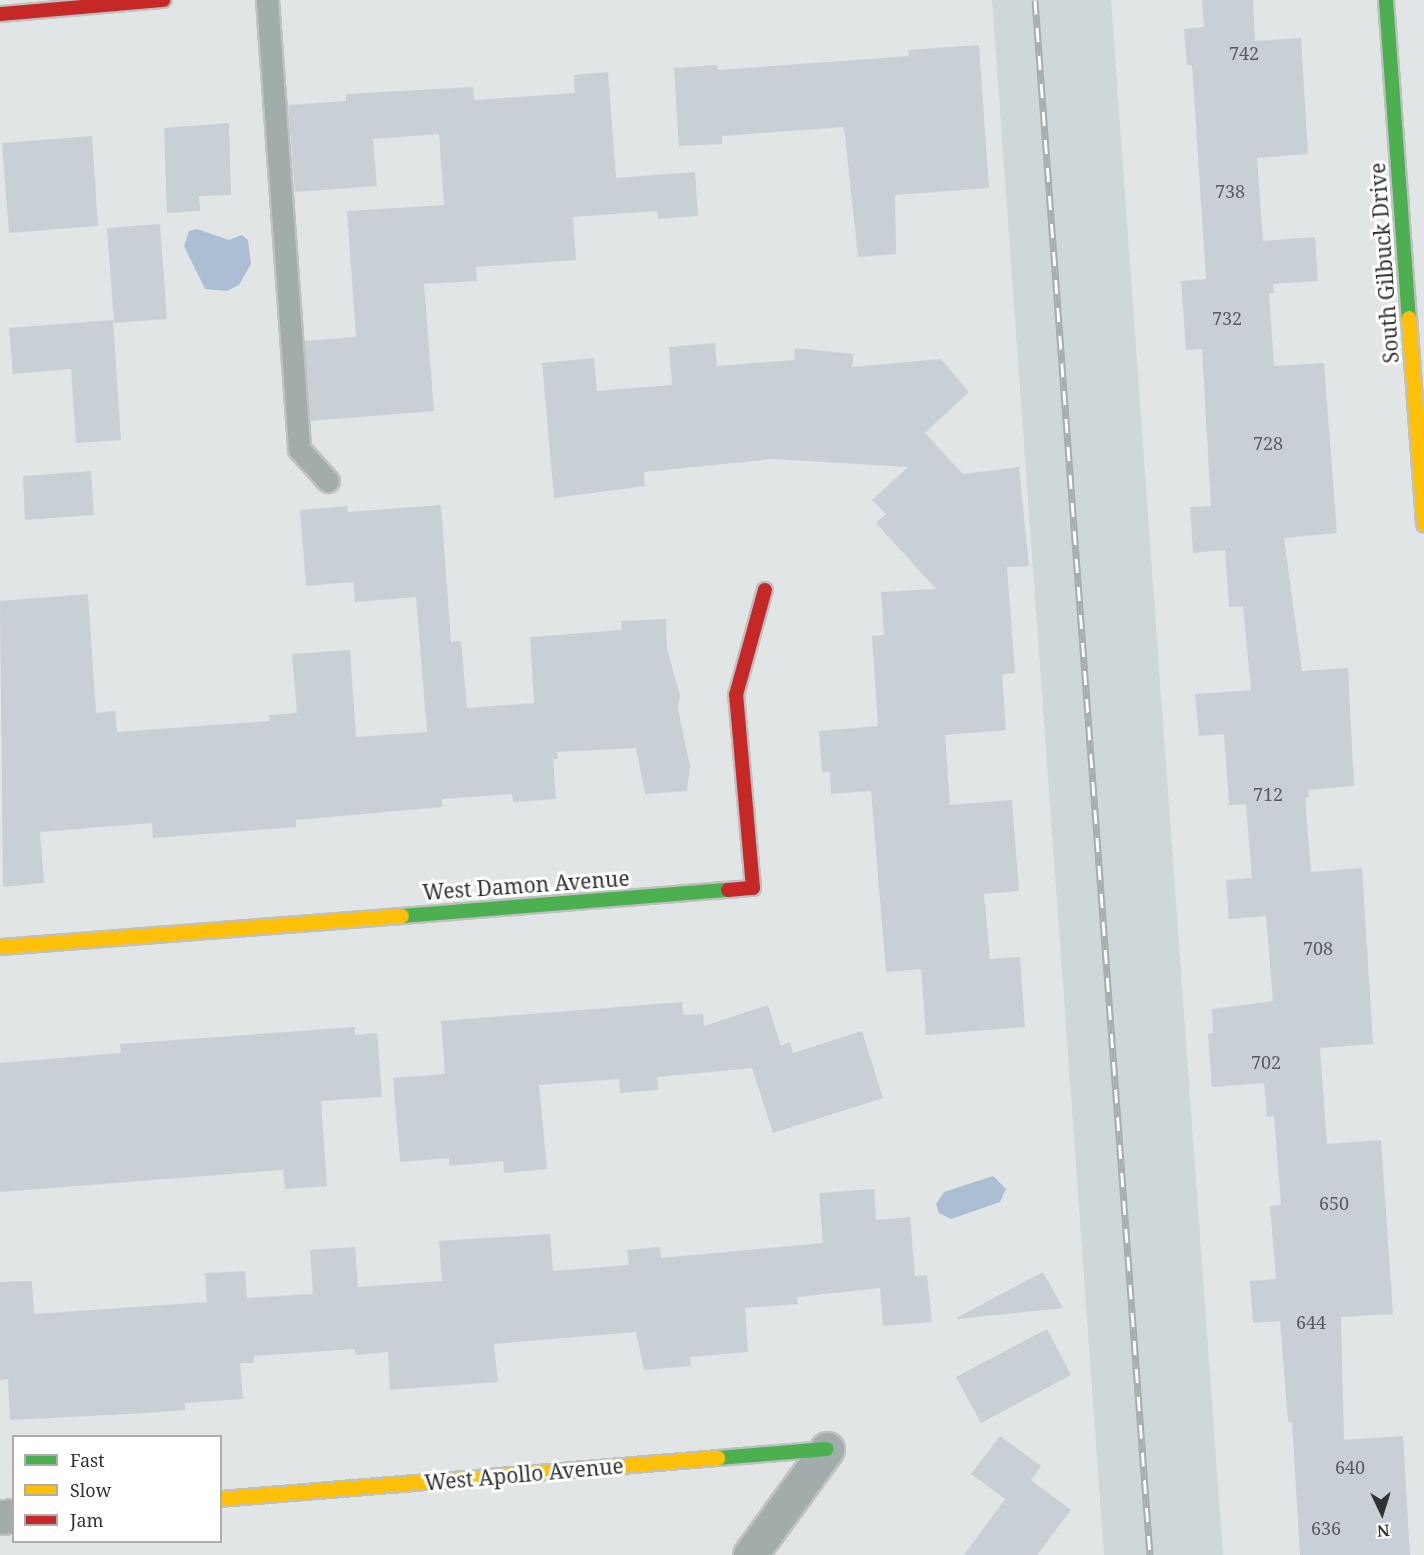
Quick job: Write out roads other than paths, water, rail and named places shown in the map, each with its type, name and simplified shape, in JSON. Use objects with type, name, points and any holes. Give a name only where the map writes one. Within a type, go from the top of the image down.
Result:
[{"type":"street","points":[[0,14],[163,0]]},
{"type":"street","name":"South Gilbuck Drive","points":[[1386,0],[1422,469],[1424,524]]},
{"type":"street","name":"West Damon Avenue","points":[[0,947],[753,888],[736,695],[765,590]]},
{"type":"street","points":[[750,1555],[827,1449]]},
{"type":"street","name":"West Apollo Avenue","points":[[222,1499],[827,1449]]},
{"type":"lane","points":[[267,0],[299,449],[328,482]]},
{"type":"water","points":[[197,229],[229,240],[242,235],[248,240],[251,264],[239,285],[227,291],[205,289],[184,246],[189,231]]},
{"type":"water","points":[[993,1176],[1006,1189],[1000,1202],[951,1219],[939,1213],[936,1204],[944,1192]]},
{"type":"railway","points":[[1035,0],[1150,1555]]}]
